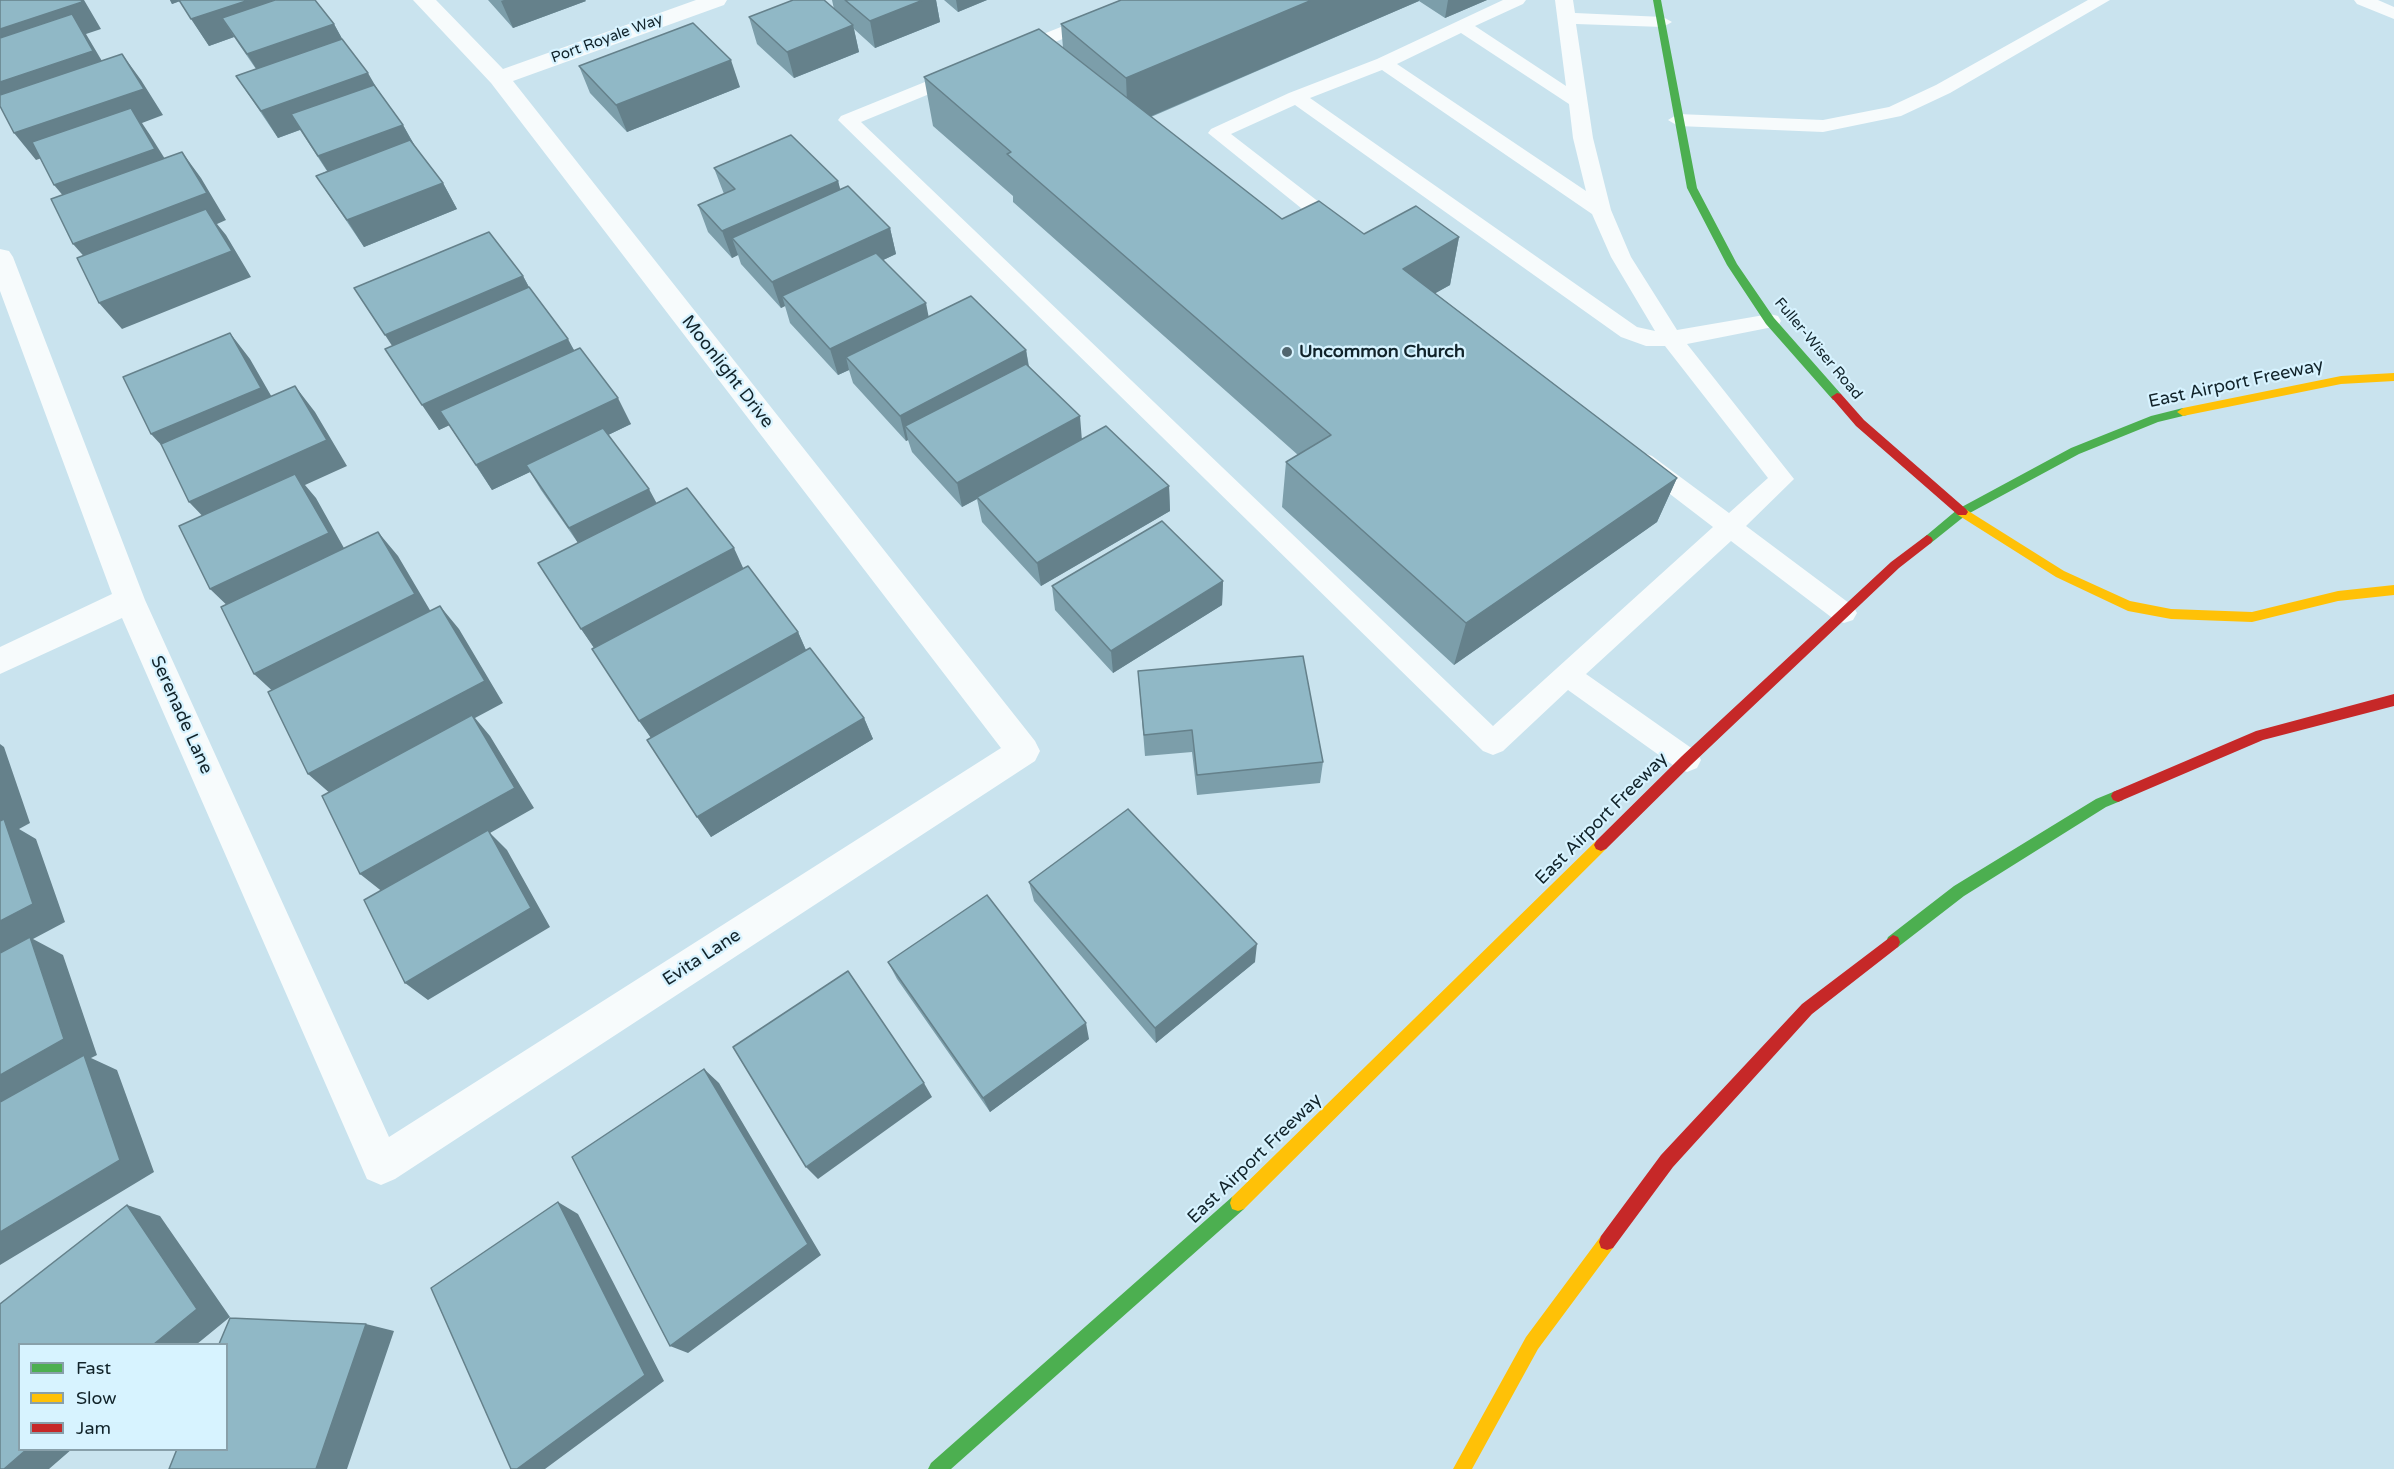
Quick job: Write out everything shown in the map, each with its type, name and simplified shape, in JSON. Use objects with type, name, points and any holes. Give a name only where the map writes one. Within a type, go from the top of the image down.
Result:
[{"type":"main road","name":"Fuller-Wiser Road","points":[[1657,0],[1664,22],[1678,120],[1692,188],[1732,265],[1770,321],[1860,423],[1962,512],[2060,574],[2128,606],[2171,614],[2252,617],[2338,596],[2394,590]]},
{"type":"main road","name":"East Airport Freeway","points":[[937,1469],[1210,1230],[1687,760],[1895,565],[1962,512],[2074,451],[2155,419],[2238,399],[2341,380],[2394,377]]},
{"type":"main road","points":[[1462,1469],[1532,1343],[1667,1161],[1807,1009],[1959,891],[2100,803],[2261,735],[2394,700]]},
{"type":"street","name":"Moonlight Drive","points":[[424,0],[499,78],[1023,751]]},
{"type":"street","name":"Port Royale Way","points":[[499,78],[716,0]]},
{"type":"street","name":"Serenade Lane","points":[[0,257],[130,600],[381,1165]]},
{"type":"street","points":[[0,661],[130,600]]},
{"type":"street","name":"Evita Lane","points":[[381,1165],[1023,751]]},
{"type":"lane","points":[[1001,58],[1143,0]]},
{"type":"lane","points":[[1359,244],[1218,133],[1296,97],[1384,63],[1517,0]]},
{"type":"lane","points":[[1678,120],[1823,126],[1894,112],[1943,89],[2101,0]]},
{"type":"lane","points":[[2363,0],[2394,14]]},
{"type":"lane","points":[[979,67],[848,120],[1493,744],[1782,479],[1671,339],[1621,257],[1601,210],[1583,138],[1566,9],[1664,22]]},
{"type":"lane","points":[[1464,27],[1580,103]]},
{"type":"lane","points":[[1384,63],[1601,210]]},
{"type":"lane","points":[[1296,97],[1629,332],[1646,338],[1671,339],[1770,321]]},
{"type":"lane","points":[[1626,449],[1844,613]]},
{"type":"lane","points":[[1567,675],[1687,760]]},
{"type":"building","points":[[0,0],[81,0],[82,2],[0,29]]},
{"type":"building","points":[[179,0],[249,0],[191,19]]},
{"type":"building","points":[[275,0],[315,0],[334,24],[247,54],[222,18]]},
{"type":"building","points":[[793,0],[824,0],[853,25],[787,52],[749,17]]},
{"type":"building","points":[[845,0],[923,0],[870,21]]},
{"type":"building","points":[[1121,0],[1312,0],[1126,78],[1061,24]]},
{"type":"building","points":[[72,14],[93,51],[0,82],[0,38]]},
{"type":"building","points":[[693,23],[731,60],[616,105],[579,66]]},
{"type":"building","points":[[1039,29],[1282,219],[1319,201],[1364,234],[1416,206],[1459,237],[1403,269],[1677,478],[1466,623],[1286,462],[1331,435],[1007,154],[1011,152],[924,77]]},
{"type":"building","points":[[342,39],[368,73],[261,111],[236,76]]},
{"type":"building","points":[[122,54],[144,89],[14,133],[0,106],[0,95]]},
{"type":"building","points":[[374,85],[403,125],[318,156],[291,114]]},
{"type":"building","points":[[131,108],[155,149],[54,185],[32,142]]},
{"type":"building","points":[[791,135],[838,181],[722,231],[698,205],[735,189],[714,168]]},
{"type":"building","points":[[410,140],[443,183],[347,220],[316,176]]},
{"type":"building","points":[[182,152],[207,193],[73,244],[51,199]]},
{"type":"building","points":[[848,186],[890,228],[772,282],[732,238]]},
{"type":"building","points":[[206,209],[232,251],[99,303],[77,258]]},
{"type":"building","points":[[489,232],[523,276],[385,335],[354,288]]},
{"type":"building","points":[[876,253],[926,303],[830,349],[782,296]]},
{"type":"building","points":[[529,287],[568,339],[422,405],[385,349]]},
{"type":"building","points":[[971,296],[1026,350],[900,416],[846,357]]},
{"type":"building","points":[[230,333],[261,388],[151,434],[123,377]]},
{"type":"building","points":[[580,348],[618,398],[476,465],[440,411]]},
{"type":"building","points":[[1026,364],[1080,416],[957,483],[905,426]]},
{"type":"building","points":[[295,386],[327,440],[189,502],[161,444]]},
{"type":"building","points":[[1106,426],[1169,486],[1037,563],[977,497]]},
{"type":"building","points":[[603,428],[649,489],[569,528],[526,465]]},
{"type":"building","points":[[295,474],[329,533],[210,589],[179,526]]},
{"type":"building","points":[[687,488],[734,548],[581,629],[538,563]]},
{"type":"building","points":[[1162,521],[1223,581],[1111,651],[1052,586]]},
{"type":"building","points":[[378,532],[415,594],[254,674],[221,607]]},
{"type":"building","points":[[748,566],[798,632],[639,721],[592,649]]},
{"type":"building","points":[[440,606],[485,681],[308,774],[268,692]]},
{"type":"building","points":[[810,648],[864,718],[697,817],[647,740]]},
{"type":"building","points":[[1303,656],[1323,762],[1197,775],[1192,730],[1144,735],[1138,671]]},
{"type":"building","points":[[472,715],[515,788],[360,874],[322,796]]},
{"type":"building","points":[[1128,809],[1257,944],[1155,1028],[1029,882]]},
{"type":"building","points":[[4,819],[33,904],[0,921],[0,821]]},
{"type":"building","points":[[488,830],[531,908],[405,983],[364,900]]},
{"type":"building","points":[[987,895],[1086,1023],[983,1098],[888,962]]},
{"type":"building","points":[[30,937],[64,1039],[0,1075],[0,953]]},
{"type":"building","points":[[848,971],[924,1083],[806,1167],[733,1047]]},
{"type":"building","points":[[84,1055],[120,1160],[0,1232],[0,1102]]},
{"type":"building","points":[[704,1069],[808,1244],[670,1346],[572,1157]]},
{"type":"building","points":[[558,1202],[645,1375],[517,1469],[511,1469],[431,1288]]},
{"type":"building","points":[[127,1205],[197,1309],[155,1343],[18,1343],[18,1451],[25,1451],[4,1469],[0,1469],[0,1304]]},
{"type":"building","points":[[230,1318],[366,1324],[316,1469],[169,1469],[176,1451],[228,1451],[228,1343],[219,1343]]},
{"type":"traffic: fast","points":[[1657,0],[1692,188],[1732,265],[1770,321],[1837,397]]},
{"type":"traffic: fast","points":[[1927,540],[1962,512],[2075,451],[2155,419],[2183,412]]},
{"type":"traffic: fast","points":[[1893,942],[1959,891],[2101,803],[2118,796]]},
{"type":"traffic: fast","points":[[937,1469],[1238,1203]]},
{"type":"traffic: slow","points":[[2183,412],[2341,380],[2394,377]]},
{"type":"traffic: slow","points":[[1962,512],[2060,574],[2128,606],[2171,614],[2252,617],[2338,596],[2394,590]]},
{"type":"traffic: slow","points":[[1238,1203],[1601,845]]},
{"type":"traffic: slow","points":[[1462,1469],[1532,1343],[1607,1242]]},
{"type":"traffic: jam","points":[[1837,397],[1860,423],[1962,512]]},
{"type":"traffic: jam","points":[[1601,845],[1687,760],[1895,565],[1927,540]]},
{"type":"traffic: jam","points":[[2118,796],[2261,735],[2394,700]]},
{"type":"traffic: jam","points":[[1607,1242],[1667,1161],[1807,1009],[1893,942]]},
{"type":"place","name":"Uncommon Church","points":[[1287,352]]}]
